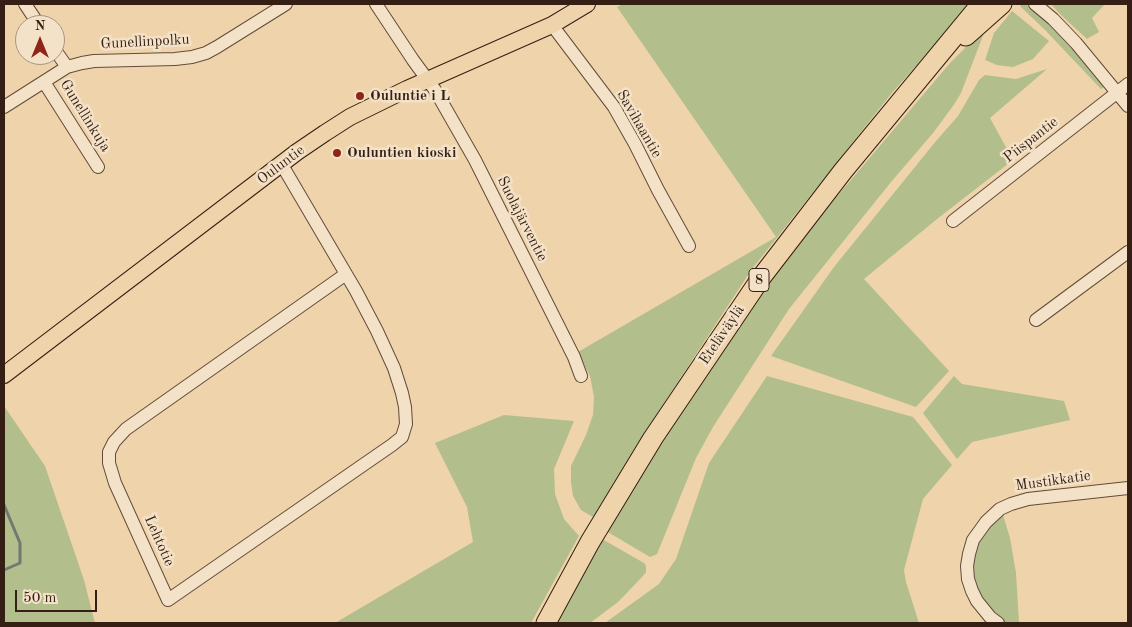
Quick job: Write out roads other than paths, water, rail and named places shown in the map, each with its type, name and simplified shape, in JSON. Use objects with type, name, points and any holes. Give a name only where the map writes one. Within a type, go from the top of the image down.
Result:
[{"type":"highway","name":"Eteläväylä","points":[[546,623],[590,542],[653,438],[763,275],[843,171],[930,68],[965,23],[992,7]]},
{"type":"main road","name":"Ouluntie","points":[[4,375],[325,132],[350,117],[427,80],[552,25],[587,4]]},
{"type":"street","points":[[25,4],[32,15]]},
{"type":"street","name":"Gunellinpolku","points":[[4,107],[67,67],[94,60],[175,59],[206,53],[286,4]]},
{"type":"street","name":"Suolajärventie","points":[[376,4],[434,90],[475,160],[574,357],[581,376]]},
{"type":"street","points":[[1035,4],[1053,19],[1076,43],[1128,106]]},
{"type":"street","name":"Savihaantie","points":[[552,25],[614,107],[689,246]]},
{"type":"street","name":"Gunellinkuja","points":[[44,82],[98,167]]},
{"type":"street","name":"Piispantie","points":[[953,221],[1128,84]]},
{"type":"street","name":"Lehtotie","points":[[282,164],[346,274],[377,331],[394,368],[402,393],[406,424],[402,437],[392,445],[168,600],[115,482],[109,463],[109,452],[114,442],[126,429],[346,274]]},
{"type":"street","points":[[1036,320],[1128,252]]},
{"type":"street","name":"Mustikkatie","points":[[998,623],[990,617],[977,601],[968,579],[969,554],[974,540],[986,522],[1000,509],[1028,499],[1128,488]]},
{"type":"waterway","points":[[4,505],[20,543],[20,563],[4,570]]},
{"type":"place","name":"Ouluntie i L","points":[[360,96]]},
{"type":"place","name":"Ouluntien kioski","points":[[337,153]]}]
